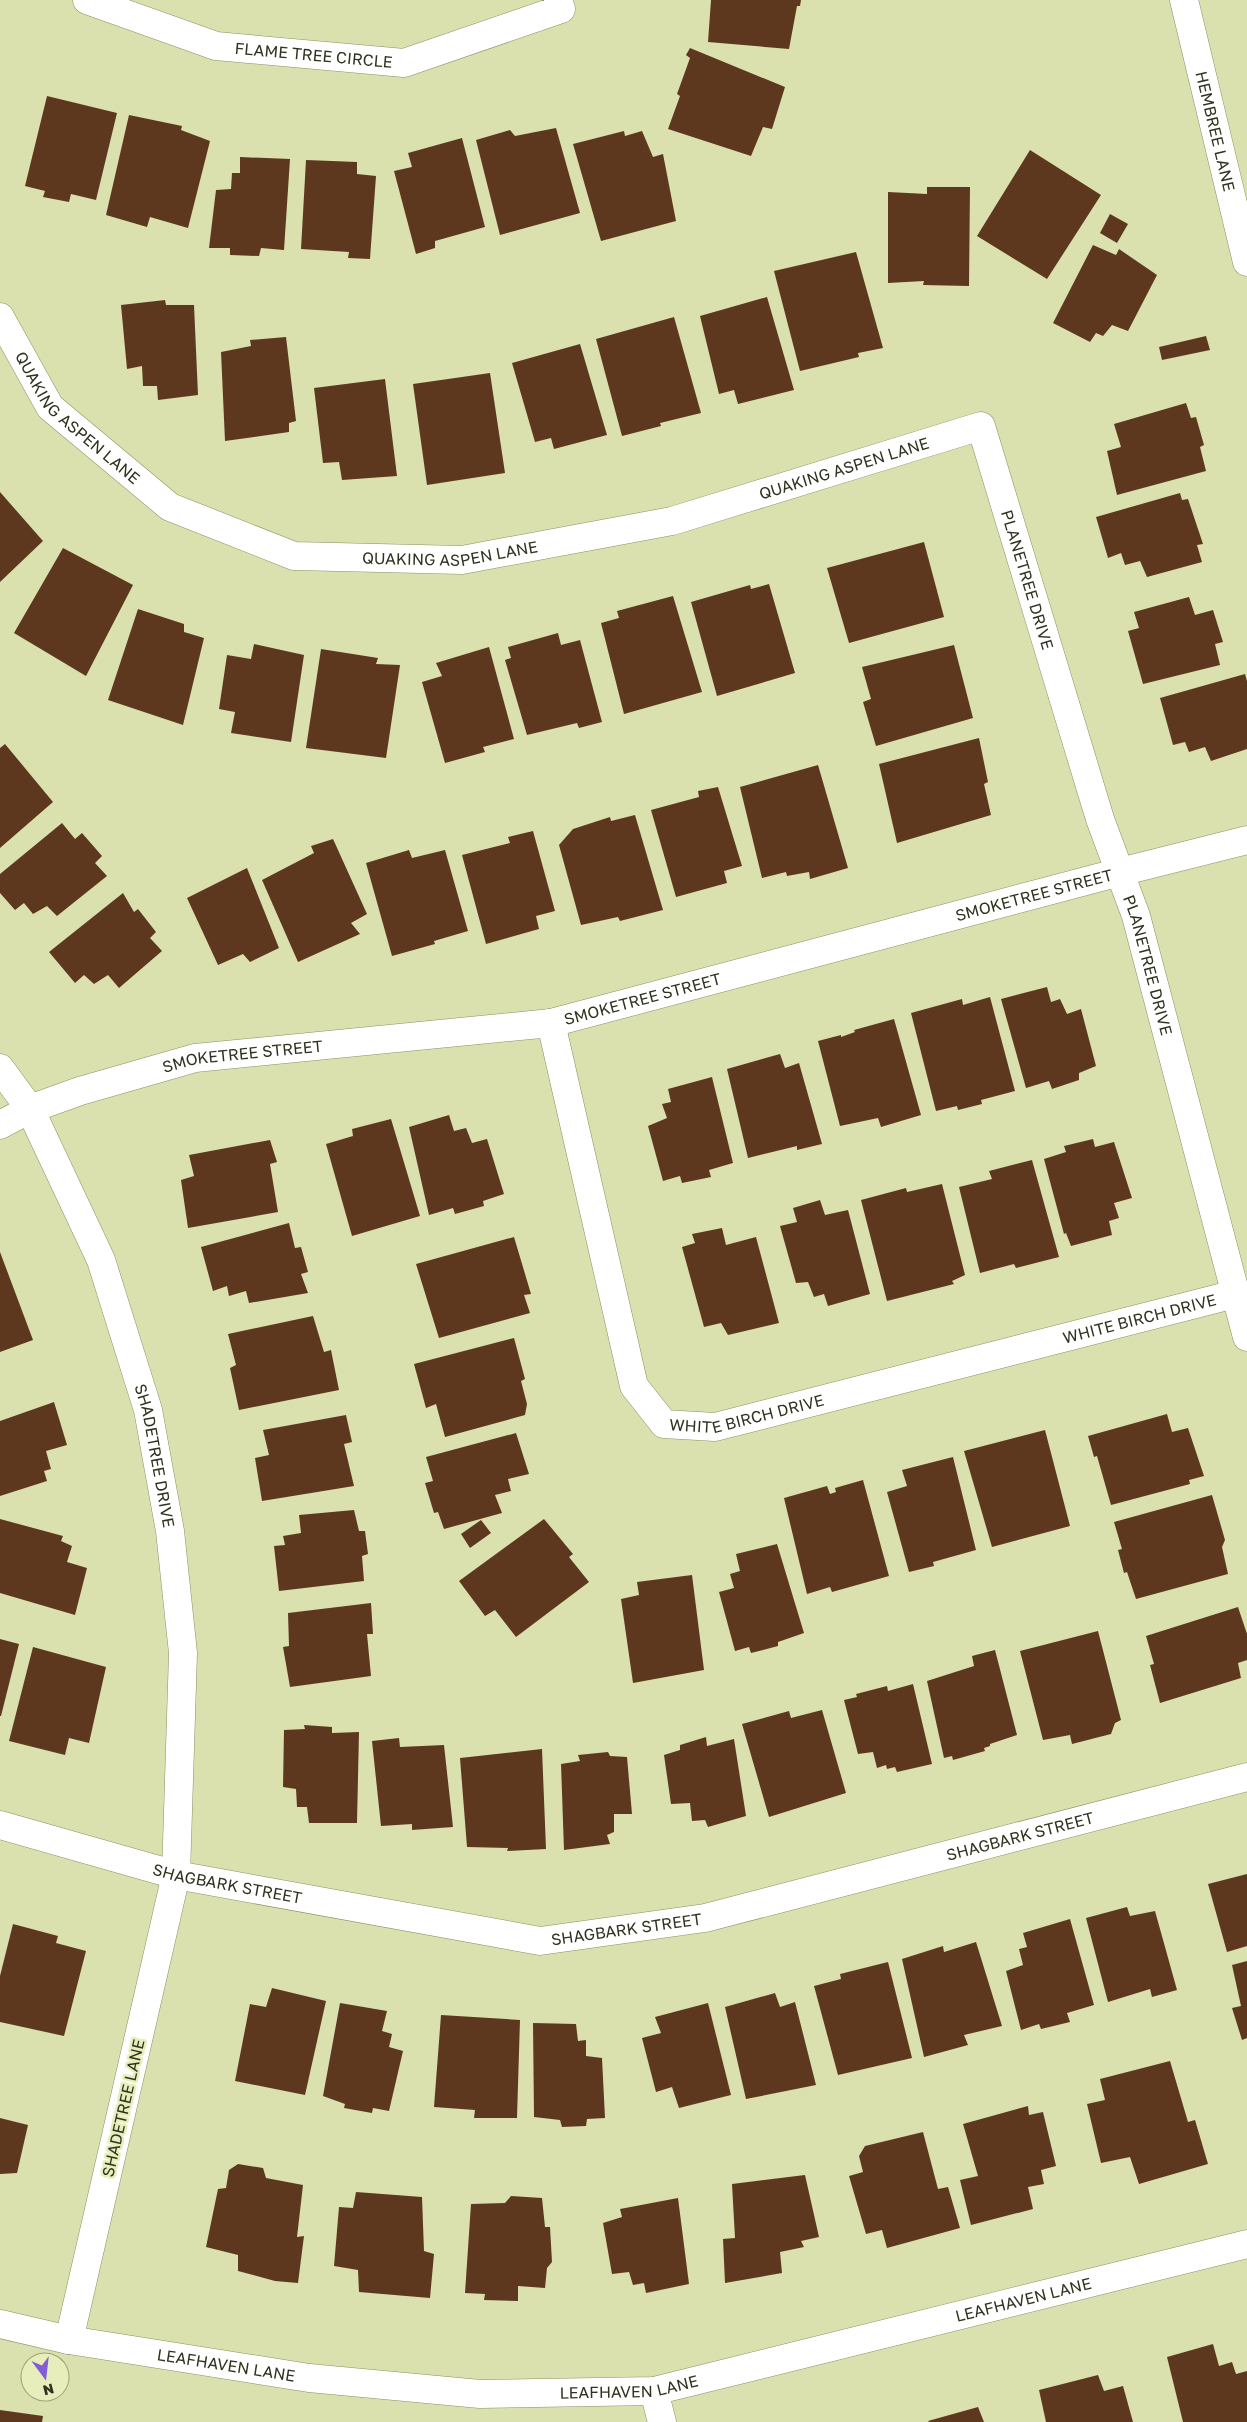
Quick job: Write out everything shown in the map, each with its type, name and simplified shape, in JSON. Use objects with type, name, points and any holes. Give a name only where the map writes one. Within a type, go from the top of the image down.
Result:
[{"type":"street","name":"FLAME TREE CIRCLE","points":[[87,0],[216,46],[404,63],[561,10],[558,0]]},
{"type":"street","name":"HEMBREE LANE","points":[[1184,0],[1247,262]]},
{"type":"street","name":"QUAKING ASPEN LANE","points":[[0,317],[50,407],[170,507],[294,556],[462,560],[672,521],[982,426]]},
{"type":"street","name":"PLANETREE DRIVE","points":[[982,426],[1100,819],[1136,916],[1247,1337]]},
{"type":"street","name":"SMOKETREE STREET","points":[[0,1124],[30,1109],[80,1091],[195,1058],[551,1023],[1247,840]]},
{"type":"street","name":"WHITE BIRCH DRIVE","points":[[551,1023],[634,1386],[664,1424],[715,1427],[1235,1294]]},
{"type":"street","name":"SHADETREE DRIVE","points":[[0,1068],[30,1109],[100,1260],[148,1410],[170,1531],[183,1653],[176,1875]]},
{"type":"street","name":"SHAGBARK STREET","points":[[0,1825],[176,1875],[540,1941],[705,1918],[1247,1778]]},
{"type":"street","name":"SHADETREE LANE","points":[[69,2340],[176,1875]]},
{"type":"street","name":"LEAFHAVEN LANE","points":[[0,2324],[69,2340],[308,2378],[480,2394],[654,2391],[1247,2244]]},
{"type":"street","points":[[654,2391],[662,2422]]},
{"type":"building","points":[[711,0],[801,0],[800,6],[797,6],[789,49],[708,42]]},
{"type":"building","points":[[690,48],[785,87],[772,129],[763,127],[751,156],[668,129],[680,96],[677,94],[690,58],[686,55]]},
{"type":"building","points":[[47,96],[117,113],[96,200],[71,194],[69,202],[43,197],[45,191],[25,186]]},
{"type":"building","points":[[129,115],[182,126],[181,130],[210,141],[188,228],[150,217],[147,227],[106,215]]},
{"type":"building","points":[[556,128],[580,213],[500,235],[476,140],[510,130],[515,136]]},
{"type":"building","points":[[624,131],[625,136],[642,131],[653,157],[663,154],[676,221],[601,241],[573,144]]},
{"type":"building","points":[[462,138],[485,227],[435,241],[435,248],[416,254],[394,171],[412,167],[408,153]]},
{"type":"building","points":[[1030,150],[1101,195],[1047,279],[977,236]]},
{"type":"building","points":[[240,157],[290,159],[284,250],[261,248],[259,256],[230,255],[230,248],[209,248],[216,190],[231,189],[232,173],[240,173]]},
{"type":"building","points":[[306,160],[357,162],[357,174],[376,176],[370,259],[348,258],[349,252],[301,249]]},
{"type":"building","points":[[927,187],[970,187],[969,286],[923,285],[924,281],[888,283],[888,192],[927,194]]},
{"type":"building","points":[[1110,214],[1128,224],[1117,243],[1100,233]]},
{"type":"building","points":[[1093,245],[1116,255],[1119,249],[1157,275],[1128,331],[1112,325],[1103,336],[1096,333],[1090,342],[1053,323]]},
{"type":"building","points":[[856,252],[883,348],[858,353],[859,357],[800,371],[774,271]]},
{"type":"building","points":[[767,297],[794,390],[738,404],[734,390],[719,394],[700,316]]},
{"type":"building","points":[[165,300],[166,305],[194,305],[198,395],[158,400],[157,386],[143,386],[142,366],[127,369],[121,305]]},
{"type":"building","points":[[674,317],[701,413],[660,423],[661,426],[622,436],[596,339]]},
{"type":"building","points":[[1206,336],[1210,350],[1162,360],[1159,347]]},
{"type":"building","points":[[286,337],[296,421],[289,423],[289,432],[225,441],[221,352],[251,346],[250,340]]},
{"type":"building","points":[[580,344],[607,435],[554,449],[551,438],[535,442],[512,363]]},
{"type":"building","points":[[490,373],[505,473],[427,485],[413,384]]},
{"type":"building","points":[[385,379],[397,476],[342,480],[339,462],[323,463],[314,388]]},
{"type":"building","points":[[1186,403],[1191,418],[1196,417],[1204,445],[1200,447],[1206,471],[1117,495],[1107,451],[1121,447],[1114,424]]},
{"type":"building","points":[[0,492],[43,541],[0,582]]},
{"type":"building","points":[[1180,493],[1182,500],[1188,499],[1203,544],[1197,545],[1202,562],[1147,577],[1140,561],[1125,565],[1121,553],[1108,558],[1096,517]]},
{"type":"building","points":[[924,542],[944,617],[849,643],[827,568]]},
{"type":"building","points":[[63,548],[133,585],[86,676],[14,633]]},
{"type":"building","points":[[769,584],[795,673],[717,696],[691,602],[750,585],[751,589]]},
{"type":"building","points":[[673,596],[702,692],[624,714],[601,623],[619,618],[617,611]]},
{"type":"building","points":[[1189,597],[1195,615],[1213,610],[1223,642],[1215,644],[1220,665],[1143,684],[1128,631],[1139,628],[1134,612]]},
{"type":"building","points":[[138,609],[184,624],[184,632],[204,638],[183,725],[108,700]]},
{"type":"building","points":[[558,633],[561,645],[580,640],[602,722],[579,728],[577,723],[527,735],[505,660],[511,658],[508,647]]},
{"type":"building","points":[[254,644],[304,655],[291,742],[231,733],[235,712],[219,709],[227,655],[251,659]]},
{"type":"building","points":[[954,645],[973,718],[876,746],[863,702],[871,699],[862,667]]},
{"type":"building","points":[[489,647],[514,739],[483,747],[485,752],[445,763],[422,682],[442,676],[436,663]]},
{"type":"building","points":[[321,649],[378,658],[376,664],[400,665],[386,758],[306,748]]},
{"type":"building","points":[[1245,674],[1247,681],[1247,749],[1211,761],[1205,747],[1189,752],[1185,742],[1173,745],[1160,698]]},
{"type":"building","points":[[979,738],[988,782],[984,784],[991,815],[897,843],[879,764]]},
{"type":"building","points":[[5,744],[53,802],[0,848],[0,748]]},
{"type":"building","points":[[818,765],[848,868],[810,879],[809,872],[787,876],[786,872],[762,878],[740,787]]},
{"type":"building","points":[[718,787],[742,866],[724,871],[727,883],[676,897],[651,810],[699,797],[698,791]]},
{"type":"building","points":[[635,815],[663,910],[620,921],[618,917],[581,925],[559,845],[573,829],[610,817],[611,821]]},
{"type":"building","points":[[62,823],[75,839],[82,833],[102,856],[95,863],[107,876],[57,916],[47,906],[33,914],[24,903],[15,910],[0,893],[0,874]]},
{"type":"building","points":[[533,831],[555,911],[536,916],[539,929],[486,944],[462,855],[510,843],[508,837]]},
{"type":"building","points":[[333,839],[367,914],[351,923],[360,934],[298,962],[262,880],[314,853],[311,846]]},
{"type":"building","points":[[409,850],[412,858],[445,850],[468,931],[434,941],[435,944],[392,956],[366,863]]},
{"type":"building","points":[[247,868],[279,948],[250,962],[243,954],[218,965],[187,898]]},
{"type":"building","points":[[123,893],[134,912],[138,909],[156,932],[150,938],[162,951],[119,988],[108,975],[94,984],[84,975],[75,983],[49,952]]},
{"type":"building","points":[[1047,987],[1051,1002],[1060,999],[1067,1014],[1081,1009],[1096,1066],[1079,1073],[1079,1080],[1052,1089],[1049,1081],[1026,1088],[1001,999]]},
{"type":"building","points":[[990,997],[1015,1091],[981,1100],[982,1104],[958,1110],[957,1106],[936,1111],[911,1013],[962,999],[963,1005]]},
{"type":"building","points":[[894,1019],[921,1115],[881,1127],[878,1118],[840,1126],[818,1041],[841,1035],[841,1037],[855,1032],[854,1030]]},
{"type":"building","points":[[780,1054],[785,1068],[799,1063],[822,1144],[797,1150],[797,1146],[748,1158],[727,1069]]},
{"type":"building","points":[[712,1077],[733,1163],[709,1170],[711,1177],[682,1183],[680,1176],[663,1181],[648,1126],[667,1118],[662,1104],[671,1102],[668,1089]]},
{"type":"building","points":[[449,1115],[454,1131],[466,1128],[472,1143],[487,1139],[504,1194],[483,1201],[484,1206],[455,1214],[453,1208],[429,1215],[409,1127]]},
{"type":"building","points":[[391,1119],[420,1216],[352,1236],[326,1144],[353,1136],[352,1129]]},
{"type":"building","points":[[1093,1139],[1095,1147],[1114,1142],[1132,1198],[1114,1203],[1119,1218],[1109,1221],[1112,1235],[1071,1246],[1066,1233],[1064,1234],[1044,1159],[1066,1152],[1064,1146]]},
{"type":"building","points":[[270,1140],[277,1162],[270,1164],[278,1212],[188,1228],[181,1180],[194,1176],[189,1155]]},
{"type":"building","points":[[1032,1160],[1059,1257],[1016,1268],[1014,1264],[980,1273],[959,1187],[992,1179],[989,1171]]},
{"type":"building","points":[[942,1184],[965,1275],[952,1281],[954,1284],[887,1301],[861,1200],[906,1188],[907,1192]]},
{"type":"building","points":[[820,1200],[825,1215],[848,1210],[870,1294],[828,1306],[824,1294],[814,1297],[808,1282],[796,1283],[780,1226],[797,1222],[793,1208]]},
{"type":"building","points":[[289,1223],[295,1248],[301,1247],[308,1272],[301,1274],[308,1293],[249,1303],[246,1291],[229,1296],[227,1286],[213,1291],[201,1247]]},
{"type":"building","points":[[722,1228],[726,1245],[756,1237],[779,1323],[728,1335],[721,1323],[704,1327],[682,1247],[695,1243],[692,1234]]},
{"type":"building","points":[[514,1237],[531,1294],[524,1295],[530,1313],[439,1338],[416,1264]]},
{"type":"building","points":[[0,1252],[33,1340],[0,1352]]},
{"type":"building","points":[[313,1316],[324,1352],[331,1350],[339,1390],[239,1410],[230,1368],[236,1365],[228,1334]]},
{"type":"building","points":[[514,1338],[525,1379],[521,1381],[527,1404],[525,1415],[445,1437],[436,1404],[426,1408],[414,1364]]},
{"type":"building","points":[[54,1402],[67,1445],[46,1451],[51,1469],[44,1471],[47,1481],[0,1496],[0,1421]]},
{"type":"building","points":[[1167,1414],[1172,1432],[1188,1428],[1204,1476],[1189,1480],[1190,1484],[1111,1505],[1097,1456],[1094,1457],[1088,1436]]},
{"type":"building","points":[[346,1415],[352,1442],[344,1444],[354,1486],[262,1501],[255,1458],[269,1455],[263,1430]]},
{"type":"building","points":[[1045,1430],[1070,1526],[992,1547],[964,1451]]},
{"type":"building","points":[[516,1433],[529,1474],[508,1479],[511,1491],[495,1495],[502,1513],[444,1529],[438,1512],[434,1513],[425,1483],[433,1481],[426,1457]]},
{"type":"building","points":[[953,1457],[976,1550],[933,1562],[934,1566],[909,1572],[887,1492],[907,1486],[902,1470]]},
{"type":"building","points":[[863,1480],[889,1576],[832,1592],[830,1587],[807,1594],[784,1498],[827,1486],[830,1494],[836,1492],[835,1488]]},
{"type":"building","points":[[1212,1495],[1225,1540],[1222,1547],[1228,1574],[1136,1599],[1127,1572],[1124,1573],[1118,1550],[1122,1549],[1114,1522]]},
{"type":"building","points":[[354,1510],[359,1531],[365,1531],[368,1554],[362,1556],[364,1581],[279,1591],[274,1546],[285,1545],[283,1536],[301,1533],[299,1515]]},
{"type":"building","points":[[0,1519],[63,1536],[61,1541],[72,1546],[67,1562],[87,1568],[75,1615],[0,1593]]},
{"type":"building","points":[[544,1519],[573,1554],[569,1557],[589,1582],[516,1637],[495,1610],[485,1616],[459,1581]]},
{"type":"building","points":[[481,1520],[491,1533],[470,1548],[461,1534]]},
{"type":"building","points":[[777,1544],[804,1633],[778,1642],[778,1646],[751,1653],[749,1647],[735,1651],[719,1592],[734,1588],[730,1574],[740,1571],[736,1554]]},
{"type":"building","points":[[692,1575],[704,1670],[633,1683],[621,1599],[639,1595],[637,1582]]},
{"type":"building","points":[[371,1603],[373,1634],[367,1634],[371,1676],[290,1687],[283,1647],[289,1646],[288,1613]]},
{"type":"building","points":[[1238,1607],[1247,1634],[1247,1660],[1238,1663],[1241,1678],[1160,1703],[1150,1665],[1154,1664],[1146,1636]]},
{"type":"building","points":[[1098,1631],[1121,1720],[1115,1723],[1111,1734],[1072,1744],[1070,1735],[1043,1740],[1020,1651]]},
{"type":"building","points":[[0,1639],[19,1644],[1,1716],[0,1716]]},
{"type":"building","points":[[33,1647],[106,1667],[89,1743],[69,1738],[65,1755],[9,1741]]},
{"type":"building","points":[[995,1650],[1017,1735],[990,1744],[990,1746],[984,1748],[985,1751],[953,1760],[952,1756],[944,1758],[927,1681],[974,1666],[972,1656]]},
{"type":"building","points":[[913,1684],[932,1764],[897,1772],[895,1767],[887,1769],[886,1765],[877,1768],[873,1752],[858,1754],[844,1700],[857,1697],[856,1694],[887,1686],[888,1691]]},
{"type":"building","points":[[822,1710],[846,1793],[769,1817],[742,1724],[789,1711],[791,1718]]},
{"type":"building","points":[[304,1725],[332,1727],[332,1733],[359,1732],[357,1823],[309,1823],[307,1807],[297,1807],[296,1789],[283,1787],[284,1730],[305,1729]]},
{"type":"building","points":[[706,1737],[707,1746],[734,1739],[746,1816],[708,1827],[705,1820],[692,1821],[690,1803],[671,1804],[664,1755],[680,1750],[680,1745]]},
{"type":"building","points":[[399,1738],[400,1747],[444,1745],[453,1827],[412,1830],[412,1824],[381,1826],[372,1741]]},
{"type":"building","points":[[542,1749],[546,1849],[507,1851],[508,1848],[467,1847],[460,1758]]},
{"type":"building","points":[[608,1752],[610,1756],[627,1757],[632,1814],[614,1814],[614,1832],[607,1835],[610,1844],[564,1850],[561,1764],[580,1761],[578,1755]]},
{"type":"building","points":[[1247,1874],[1247,1946],[1227,1952],[1208,1884]]},
{"type":"building","points":[[1127,1907],[1130,1916],[1155,1911],[1177,1990],[1152,1997],[1150,1989],[1108,2002],[1086,1918]]},
{"type":"building","points":[[1070,1919],[1094,2005],[1067,2013],[1070,2022],[1041,2029],[1039,2024],[1021,2030],[1006,1971],[1023,1965],[1019,1949],[1027,1947],[1023,1933]]},
{"type":"building","points":[[13,1924],[58,1936],[56,1943],[86,1951],[64,2036],[0,2022],[0,1976]]},
{"type":"building","points":[[976,1942],[1002,2026],[964,2035],[968,2045],[924,2057],[902,1959],[943,1946],[944,1952]]},
{"type":"building","points":[[1247,1961],[1247,2038],[1242,2040],[1232,2008],[1241,2006],[1232,1965]]},
{"type":"building","points":[[888,1962],[912,2058],[838,2075],[814,1986],[841,1979],[840,1974]]},
{"type":"building","points":[[272,1988],[326,2001],[305,2095],[235,2081],[250,2004],[266,2007]]},
{"type":"building","points":[[775,1993],[780,2007],[795,2002],[816,2085],[746,2099],[725,2007]]},
{"type":"building","points":[[340,2003],[387,2011],[382,2031],[392,2034],[389,2047],[403,2051],[389,2111],[373,2108],[372,2113],[344,2108],[345,2104],[323,2096]]},
{"type":"building","points":[[708,2003],[731,2095],[679,2108],[672,2087],[656,2092],[642,2038],[661,2033],[655,2017]]},
{"type":"building","points":[[441,2015],[520,2020],[517,2118],[474,2118],[475,2110],[434,2107]]},
{"type":"building","points":[[533,2023],[576,2024],[578,2041],[586,2040],[586,2056],[602,2058],[605,2118],[587,2119],[586,2126],[562,2127],[560,2120],[534,2117]]},
{"type":"building","points":[[1170,2061],[1188,2122],[1195,2120],[1208,2164],[1139,2184],[1130,2157],[1101,2163],[1087,2104],[1105,2100],[1100,2079]]},
{"type":"building","points":[[1028,2106],[1029,2115],[1043,2112],[1056,2166],[1041,2170],[1044,2184],[1028,2187],[1033,2209],[971,2225],[960,2180],[978,2176],[963,2124]]},
{"type":"building","points":[[0,2118],[28,2125],[17,2173],[0,2174]]},
{"type":"building","points":[[923,2132],[938,2189],[948,2187],[960,2228],[887,2248],[882,2230],[866,2234],[849,2176],[863,2172],[859,2156],[865,2146]]},
{"type":"building","points":[[238,2164],[263,2168],[266,2178],[303,2185],[297,2237],[304,2236],[298,2283],[275,2281],[238,2271],[238,2255],[206,2247],[218,2189],[226,2188],[229,2170]]},
{"type":"building","points":[[805,2175],[819,2237],[801,2241],[804,2247],[780,2252],[782,2273],[725,2283],[723,2239],[735,2238],[732,2184]]},
{"type":"building","points":[[356,2192],[422,2197],[424,2251],[434,2254],[430,2298],[359,2292],[358,2270],[334,2266],[339,2207],[353,2208]]},
{"type":"building","points":[[511,2196],[542,2198],[545,2227],[550,2227],[552,2262],[547,2268],[545,2288],[518,2286],[518,2301],[484,2300],[485,2294],[465,2293],[471,2204],[505,2203]]},
{"type":"building","points":[[678,2198],[689,2284],[646,2293],[644,2283],[633,2285],[629,2272],[612,2274],[603,2223],[622,2217],[620,2209]]},
{"type":"building","points":[[1213,2344],[1219,2366],[1232,2362],[1236,2374],[1247,2371],[1247,2422],[1183,2422],[1167,2357]]},
{"type":"building","points":[[1098,2375],[1104,2391],[1123,2386],[1133,2422],[1046,2422],[1039,2390]]},
{"type":"building","points":[[978,2407],[984,2422],[928,2421]]},
{"type":"building","points":[[0,2410],[43,2416],[42,2422],[0,2422]]}]
